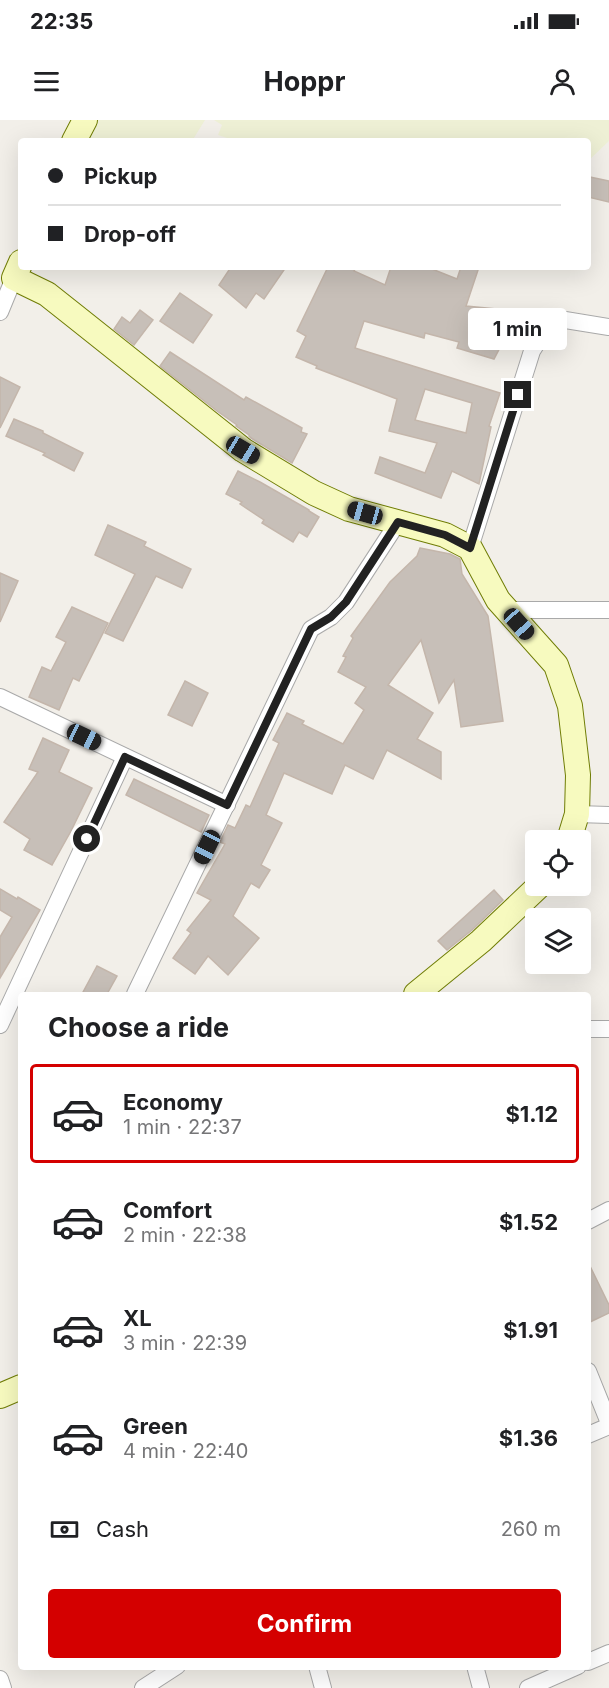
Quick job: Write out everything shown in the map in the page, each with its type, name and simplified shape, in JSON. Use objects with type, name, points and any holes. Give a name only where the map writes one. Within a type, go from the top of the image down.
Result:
[{"type":"street","points":[[76,138],[85,120]]},
{"type":"street","points":[[0,312],[18,270],[243,450],[314,493],[349,508],[445,535],[470,548],[498,600],[556,665],[570,706],[578,775],[577,814],[572,830]]},
{"type":"street","points":[[470,548],[532,351],[553,318],[609,327]]},
{"type":"street","points":[[136,992],[311,629],[331,617],[346,602],[398,522]]},
{"type":"street","points":[[507,610],[609,610]]},
{"type":"street","points":[[0,697],[227,805]]},
{"type":"street","points":[[0,1025],[125,757]]},
{"type":"street","points":[[577,814],[609,815]]},
{"type":"street","points":[[419,992],[481,941],[528,896]]},
{"type":"street","points":[[591,1029],[609,1029]]},
{"type":"street","points":[[591,1219],[609,1210]]},
{"type":"street","points":[[591,1379],[609,1424],[591,1433]]},
{"type":"street","points":[[591,1661],[609,1653]]},
{"type":"street","points":[[318,1670],[322,1688]]},
{"type":"street","points":[[476,1670],[481,1688]]},
{"type":"street","points":[[528,1688],[569,1670]]},
{"type":"street","points":[[143,1688],[161,1677]]},
{"type":"street","points":[[0,1679],[3,1688]]},
{"type":"green space","points":[[97,120],[205,120],[194,138],[88,138]]},
{"type":"green space","points":[[214,120],[609,120],[609,141],[591,158],[591,138],[227,138],[218,135],[222,125]]},
{"type":"building","points":[[591,177],[609,181],[609,202],[591,198]]},
{"type":"building","points":[[229,270],[284,270],[264,299],[256,293],[246,308],[219,285]]},
{"type":"building","points":[[327,270],[354,270],[385,285],[390,270],[434,270],[457,279],[460,270],[478,270],[466,306],[519,311],[494,359],[457,348],[459,342],[425,333],[424,338],[364,321],[355,348],[500,393],[489,426],[491,427],[479,484],[452,471],[441,498],[375,473],[380,457],[425,473],[437,443],[389,431],[397,399],[316,368],[317,366],[296,357],[306,336],[297,331]],"holes":[[[425,389],[472,403],[466,433],[415,420]]]},
{"type":"building","points":[[180,293],[212,315],[193,343],[160,321]]},
{"type":"building","points":[[140,310],[153,320],[134,345],[114,329],[122,317],[130,323]]},
{"type":"building","points":[[170,352],[244,400],[246,397],[302,428],[301,432],[307,434],[292,463],[251,438],[160,366]]},
{"type":"building","points":[[0,377],[20,387],[0,428]]},
{"type":"building","points":[[14,419],[43,431],[83,453],[74,471],[43,455],[45,453],[6,436]]},
{"type":"building","points":[[238,471],[319,517],[307,537],[299,532],[293,542],[262,523],[264,520],[240,504],[242,502],[226,494]]},
{"type":"building","points":[[108,525],[146,542],[144,546],[191,569],[182,588],[156,576],[123,641],[105,633],[135,574],[95,555]]},
{"type":"building","points":[[420,548],[450,554],[460,559],[462,574],[488,616],[503,721],[461,727],[454,680],[439,703],[421,640],[388,685],[433,713],[417,739],[441,752],[441,779],[387,750],[373,779],[345,765],[332,794],[284,773],[266,815],[282,823],[261,865],[270,870],[259,888],[251,883],[233,916],[259,938],[228,975],[208,956],[195,974],[173,958],[191,933],[187,930],[211,900],[197,893],[225,844],[220,842],[228,825],[235,828],[246,805],[250,807],[279,743],[273,740],[287,713],[304,721],[302,724],[343,744],[364,710],[355,703],[366,687],[338,672],[346,657],[343,656],[353,638],[351,636],[390,582],[417,556]]},
{"type":"building","points":[[0,573],[18,581],[0,622]]},
{"type":"building","points":[[72,607],[108,623],[79,681],[73,678],[59,710],[29,697],[42,667],[51,671],[66,642],[56,637]]},
{"type":"building","points":[[185,681],[208,693],[192,726],[168,715]]},
{"type":"building","points":[[43,738],[69,750],[59,772],[92,788],[52,865],[24,850],[30,839],[4,822],[38,772],[29,769]]},
{"type":"building","points":[[134,779],[209,815],[201,832],[126,795]]},
{"type":"building","points":[[0,889],[40,910],[0,978],[0,937],[12,917],[0,910]]},
{"type":"building","points":[[494,890],[503,900],[447,950],[438,941]]},
{"type":"building","points":[[97,966],[117,976],[108,992],[83,992]]},
{"type":"building","points":[[591,1268],[609,1305],[609,1313],[591,1322]]},
{"type":"route","points":[[87,839],[125,757],[227,805],[311,629],[331,617],[346,602],[398,522],[445,535],[470,548],[518,395]]}]
